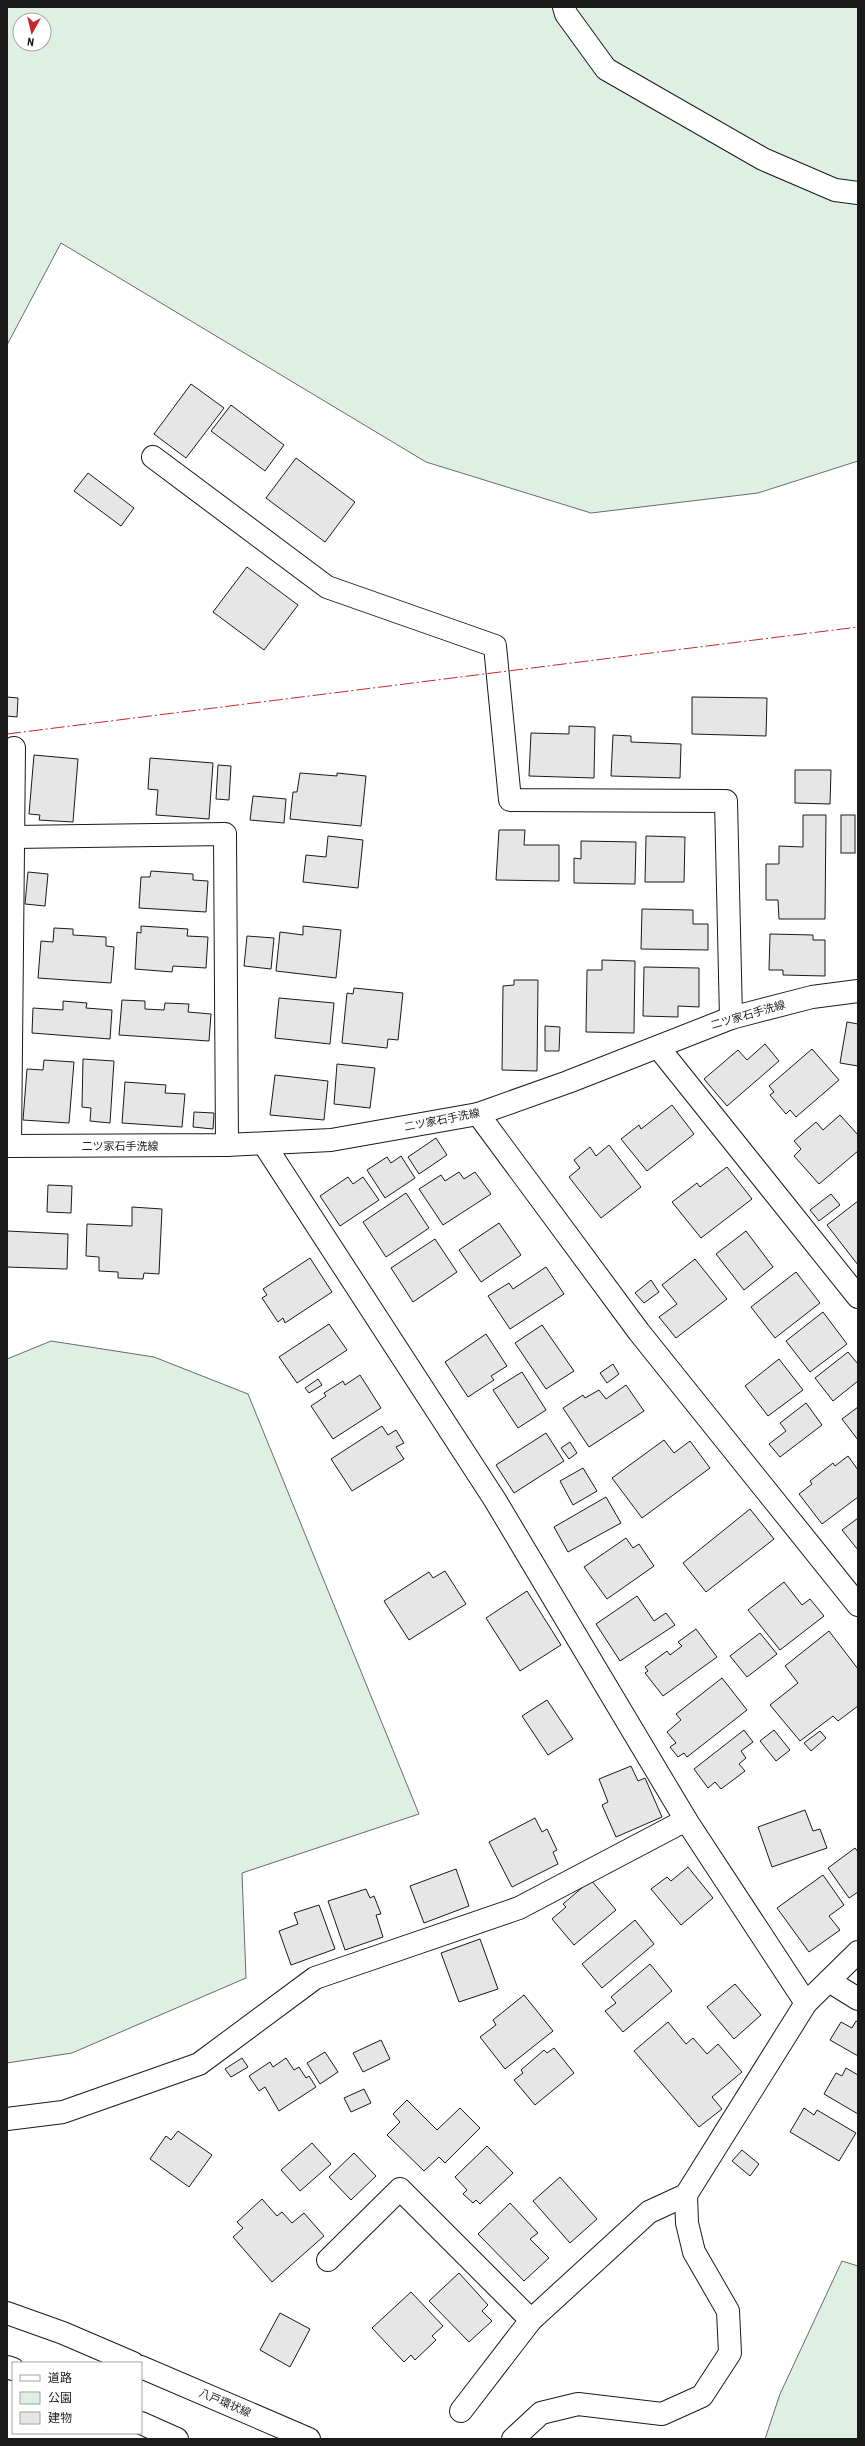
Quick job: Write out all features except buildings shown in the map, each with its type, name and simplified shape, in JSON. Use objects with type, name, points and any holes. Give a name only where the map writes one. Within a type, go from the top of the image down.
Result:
[{"type":"street","points":[[564,7],[606,69],[763,159],[835,190],[858,193]]},
{"type":"street","points":[[153,457],[327,587],[495,646],[510,800],[726,801],[731,1018]]},
{"type":"street","points":[[9,1146],[14,748]]},
{"type":"street","points":[[14,836],[226,834],[227,1145]]},
{"type":"street","name":"二ツ家石手洗線","points":[[9,1146],[227,1145],[331,1140],[478,1114],[658,1047],[731,1018],[812,997],[858,991]]},
{"type":"street","points":[[658,1047],[858,1297]]},
{"type":"street","points":[[478,1114],[639,1332],[858,1605]]},
{"type":"street","points":[[264,1144],[495,1500],[686,1820],[806,2003]]},
{"type":"street","points":[[7,2119],[62,2112],[199,2064],[315,1978],[519,1908],[686,1820]]},
{"type":"street","points":[[461,2411],[531,2320],[649,2212],[686,2195],[806,2003],[858,1952]]},
{"type":"street","points":[[829,1981],[858,1999]]},
{"type":"street","points":[[328,2260],[400,2189],[531,2320]]},
{"type":"street","points":[[513,2439],[541,2413],[578,2404],[662,2414],[702,2396],[730,2353],[728,2311],[694,2252],[687,2223],[686,2195]]},
{"type":"street","points":[[7,2313],[63,2333],[130,2362]]},
{"type":"street","name":"八戸環状線","points":[[142,2367],[309,2439]]},
{"type":"street","points":[[142,2423],[177,2439]]},
{"type":"green space","points":[[7,7],[858,7],[858,461],[758,493],[591,513],[426,462],[61,243],[7,345]]},
{"type":"green space","points":[[51,1341],[154,1357],[248,1394],[419,1814],[242,1873],[246,1978],[72,2053],[7,2063],[7,1359]]},
{"type":"green space","points":[[842,2261],[858,2266],[858,2439],[765,2439],[780,2394]]},
{"type":"power","points":[[7,734],[858,627]]}]
